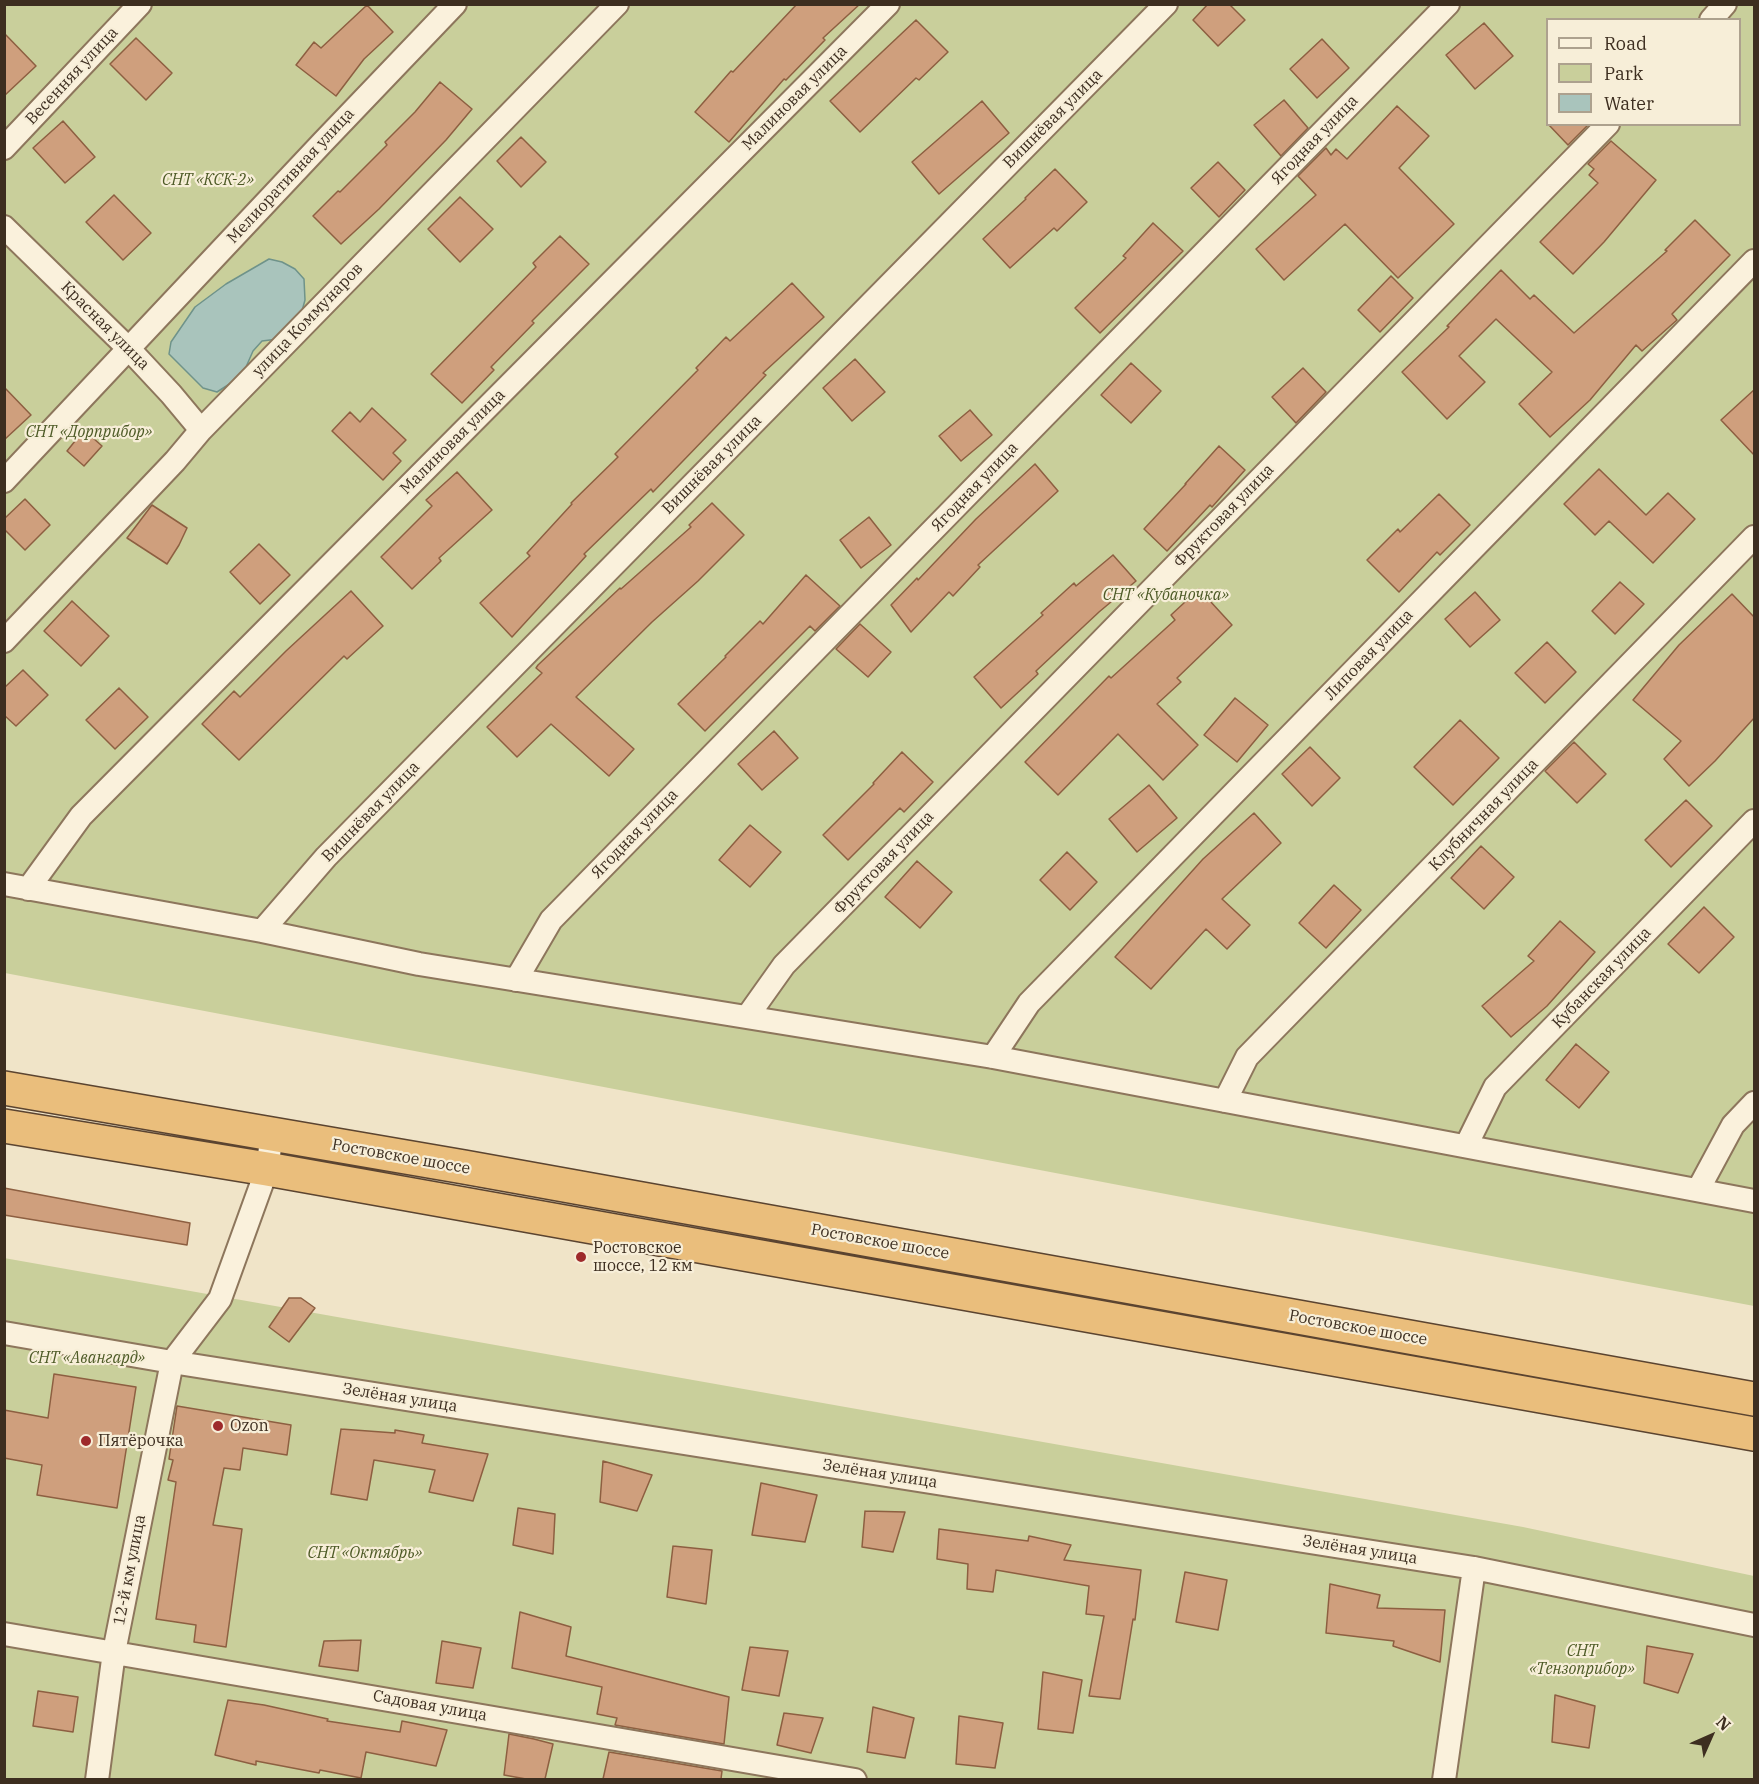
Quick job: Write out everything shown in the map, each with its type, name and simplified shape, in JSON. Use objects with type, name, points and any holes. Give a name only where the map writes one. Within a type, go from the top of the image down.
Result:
[{"type":"highway","name":"Ростовское шоссе","points":[[4,1088],[464,1167],[1755,1399]]},
{"type":"highway","points":[[4,1126],[267,1169],[1755,1434]]},
{"type":"street","name":"Весенняя улица","points":[[4,148],[140,4]]},
{"type":"street","name":"Мелиоративная улица","points":[[4,480],[455,4]]},
{"type":"street","name":"улица Коммунаров","points":[[4,641],[175,461],[201,430],[617,4]]},
{"type":"street","name":"Малиновая улица","points":[[28,889],[81,816],[888,4]]},
{"type":"street","name":"Вишнёвая улица","points":[[262,931],[326,856],[1166,4]]},
{"type":"street","name":"Ягодная улица","points":[[516,980],[551,920],[1448,4]]},
{"type":"street","points":[[1713,18],[1725,4]]},
{"type":"street","name":"Фруктовая улица","points":[[747,1017],[784,965],[1606,126]]},
{"type":"street","name":"Красная улица","points":[[4,227],[129,349],[201,430]]},
{"type":"street","name":"Липовая улица","points":[[993,1057],[1029,1003],[1755,261]]},
{"type":"street","name":"Клубничная улица","points":[[1225,1101],[1247,1057],[1755,537]]},
{"type":"street","name":"Кубанская улица","points":[[1466,1146],[1495,1087],[1755,821]]},
{"type":"street","points":[[4,884],[262,931],[418,964],[993,1057],[1755,1200]]},
{"type":"street","points":[[1698,1190],[1733,1125],[1755,1103]]},
{"type":"street","points":[[172,1362],[220,1299],[267,1169],[272,1134]]},
{"type":"street","name":"Зелёная улица","points":[[4,1334],[1474,1568],[1755,1625]]},
{"type":"street","name":"12-й км улица","points":[[97,1779],[114,1652],[172,1362]]},
{"type":"street","points":[[1444,1779],[1474,1568]]},
{"type":"street","name":"Садовая улица","points":[[4,1634],[855,1779]]},
{"type":"green space","name":"СНТ «Кубаночка»","points":[[4,5],[1754,5],[1754,1306],[5,973]]},
{"type":"green space","name":"СНТ «Октябрь»","points":[[4,1258],[1523,1527],[1754,1576],[1754,1779],[5,1779]]},
{"type":"water","points":[[269,259],[282,262],[295,269],[304,279],[305,300],[300,318],[278,339],[262,341],[253,351],[246,367],[231,383],[217,392],[203,388],[169,354],[171,342],[195,307],[226,284]]},
{"type":"building","points":[[797,4],[860,4],[823,38],[825,40],[786,80],[784,79],[729,142],[695,112],[731,71],[733,72]]},
{"type":"building","points":[[1208,4],[1229,4],[1245,20],[1218,46],[1193,20]]},
{"type":"building","points":[[367,5],[393,32],[364,59],[336,96],[296,65],[314,42],[321,48]]},
{"type":"building","points":[[916,20],[948,52],[919,80],[916,78],[860,132],[830,101]]},
{"type":"building","points":[[1484,23],[1513,56],[1475,89],[1446,55]]},
{"type":"building","points":[[4,33],[36,66],[4,96]]},
{"type":"building","points":[[136,38],[172,73],[146,100],[110,64]]},
{"type":"building","points":[[1322,39],[1349,68],[1317,98],[1290,69]]},
{"type":"building","points":[[440,82],[472,109],[446,140],[379,209],[341,244],[313,216],[387,145],[385,142],[415,112]]},
{"type":"building","points":[[1284,100],[1308,128],[1281,156],[1254,125]]},
{"type":"building","points":[[982,101],[1009,133],[939,194],[912,162]]},
{"type":"building","points":[[1397,106],[1429,136],[1399,168],[1454,224],[1398,278],[1345,224],[1284,280],[1256,249],[1316,195],[1298,176],[1326,148],[1331,155],[1336,149],[1347,159]]},
{"type":"building","points":[[63,121],[95,157],[65,183],[33,148]]},
{"type":"building","points":[[1550,126],[1587,126],[1568,145]]},
{"type":"building","points":[[521,137],[546,162],[521,187],[497,161]]},
{"type":"building","points":[[1611,141],[1656,180],[1604,242],[1573,274],[1540,242],[1598,183],[1589,175],[1594,169],[1588,164]]},
{"type":"building","points":[[1218,162],[1245,190],[1219,217],[1191,188]]},
{"type":"building","points":[[1055,169],[1087,202],[1057,231],[1054,228],[1010,268],[983,239]]},
{"type":"building","points":[[114,195],[151,233],[123,260],[86,222]]},
{"type":"building","points":[[460,197],[493,229],[460,262],[428,229]]},
{"type":"building","points":[[1695,220],[1730,255],[1672,314],[1677,320],[1642,351],[1636,345],[1590,400],[1550,437],[1519,404],[1552,372],[1496,319],[1459,356],[1485,382],[1447,419],[1402,372],[1449,327],[1447,326],[1501,270],[1530,299],[1534,295],[1574,333],[1667,251],[1665,250]]},
{"type":"building","points":[[1153,223],[1183,251],[1100,333],[1075,308],[1126,258],[1123,256]]},
{"type":"building","points":[[560,236],[589,264],[532,321],[534,323],[491,367],[494,370],[462,403],[431,374],[536,267],[533,263]]},
{"type":"building","points":[[1391,276],[1413,298],[1380,332],[1358,310]]},
{"type":"building","points":[[792,283],[824,317],[763,373],[766,375],[653,492],[651,489],[584,554],[586,556],[512,637],[480,603],[530,556],[527,553],[571,503],[618,457],[615,454],[698,370],[696,368],[726,337],[730,341]]},
{"type":"building","points":[[855,359],[885,392],[852,421],[823,388]]},
{"type":"building","points":[[1131,363],[1161,391],[1131,423],[1101,395]]},
{"type":"building","points":[[1303,368],[1326,392],[1296,423],[1272,397]]},
{"type":"building","points":[[4,387],[31,415],[4,440]]},
{"type":"building","points":[[1755,389],[1755,456],[1721,420]]},
{"type":"building","points":[[372,408],[406,440],[393,453],[401,461],[383,480],[332,431],[350,412],[360,422]]},
{"type":"building","points":[[970,410],[992,435],[961,461],[939,436]]},
{"type":"building","points":[[84,430],[102,446],[84,466],[67,451]]},
{"type":"building","points":[[1219,446],[1245,470],[1212,507],[1210,505],[1167,551],[1144,529]]},
{"type":"building","points":[[1035,464],[1058,491],[978,565],[980,567],[953,596],[949,592],[911,632],[891,605],[976,519]]},
{"type":"building","points":[[1599,469],[1646,515],[1668,493],[1695,519],[1653,563],[1609,521],[1595,535],[1564,504]]},
{"type":"building","points":[[457,472],[492,510],[439,558],[441,561],[412,589],[381,557],[432,506],[426,500]]},
{"type":"building","points":[[1439,494],[1470,525],[1440,555],[1437,552],[1399,592],[1367,560],[1398,529],[1400,532]]},
{"type":"building","points":[[25,499],[50,525],[25,550],[4,529],[4,519]]},
{"type":"building","points":[[712,503],[744,535],[576,697],[634,749],[609,776],[551,724],[517,757],[487,727],[542,673],[536,668],[538,665],[620,588],[691,527],[689,525]]},
{"type":"building","points":[[152,505],[187,528],[167,564],[127,538]]},
{"type":"building","points":[[869,517],[891,545],[861,568],[840,540]]},
{"type":"building","points":[[259,544],[290,575],[260,604],[230,572]]},
{"type":"building","points":[[1113,555],[1136,581],[1036,671],[1038,674],[1001,708],[974,677],[1043,615],[1041,613],[1074,583],[1076,586]]},
{"type":"building","points":[[806,575],[840,606],[815,631],[810,626],[705,731],[678,704],[760,621],[763,624]]},
{"type":"building","points":[[1620,582],[1644,604],[1615,634],[1592,611]]},
{"type":"building","points":[[1199,589],[1232,625],[1177,678],[1181,682],[1157,704],[1198,745],[1163,780],[1118,734],[1058,795],[1025,762],[1109,676],[1111,678],[1175,620],[1171,615]]},
{"type":"building","points":[[351,591],[383,626],[347,659],[344,656],[239,760],[202,724],[234,691],[240,697]]},
{"type":"building","points":[[1475,592],[1500,620],[1470,647],[1445,619]]},
{"type":"building","points":[[1732,594],[1755,618],[1755,717],[1689,786],[1664,759],[1681,741],[1633,700],[1679,645]]},
{"type":"building","points":[[72,601],[109,636],[81,666],[44,631]]},
{"type":"building","points":[[860,624],[891,652],[868,677],[836,649]]},
{"type":"building","points":[[1547,642],[1576,672],[1545,703],[1515,673]]},
{"type":"building","points":[[23,670],[48,695],[16,726],[4,715],[4,688]]},
{"type":"building","points":[[119,688],[148,717],[115,749],[86,720]]},
{"type":"building","points":[[1235,698],[1268,725],[1237,762],[1204,735]]},
{"type":"building","points":[[1460,720],[1499,758],[1453,805],[1414,767]]},
{"type":"building","points":[[774,731],[798,758],[762,790],[738,764]]},
{"type":"building","points":[[1574,742],[1606,774],[1577,803],[1545,771]]},
{"type":"building","points":[[1310,747],[1340,778],[1312,806],[1282,774]]},
{"type":"building","points":[[902,752],[933,782],[904,812],[900,808],[848,860],[823,835]]},
{"type":"building","points":[[1149,785],[1177,818],[1137,852],[1109,819]]},
{"type":"building","points":[[1686,800],[1712,826],[1671,867],[1645,840]]},
{"type":"building","points":[[1254,813],[1281,843],[1222,899],[1250,925],[1227,949],[1206,929],[1151,989],[1115,957],[1203,859]]},
{"type":"building","points":[[750,825],[781,852],[750,887],[719,860]]},
{"type":"building","points":[[1481,846],[1514,877],[1484,909],[1451,878]]},
{"type":"building","points":[[1067,852],[1097,882],[1070,910],[1040,880]]},
{"type":"building","points":[[917,861],[952,892],[920,928],[885,897]]},
{"type":"building","points":[[1334,885],[1361,910],[1326,948],[1299,923]]},
{"type":"building","points":[[1704,907],[1734,937],[1699,973],[1668,944]]},
{"type":"building","points":[[1560,921],[1595,952],[1547,1006],[1511,1037],[1482,1006],[1534,961],[1528,956]]},
{"type":"building","points":[[1576,1044],[1609,1072],[1579,1108],[1546,1080]]},
{"type":"building","points":[[4,1188],[190,1223],[187,1245],[4,1215]]},
{"type":"building","points":[[289,1298],[301,1298],[315,1308],[289,1342],[269,1327]]},
{"type":"building","name":"Пятёрочка","points":[[54,1374],[136,1387],[117,1508],[37,1495],[42,1465],[4,1458],[4,1410],[48,1418]]},
{"type":"building","points":[[177,1406],[291,1425],[287,1455],[243,1448],[240,1470],[224,1468],[213,1525],[242,1529],[226,1647],[194,1642],[196,1625],[156,1619],[176,1482],[168,1480],[173,1460],[169,1459]]},
{"type":"building","points":[[341,1429],[395,1433],[395,1430],[424,1435],[422,1443],[488,1454],[473,1501],[429,1492],[435,1470],[374,1460],[367,1500],[331,1494]]},
{"type":"building","points":[[603,1461],[652,1475],[637,1511],[600,1502]]},
{"type":"building","points":[[761,1483],[817,1495],[805,1542],[752,1535]]},
{"type":"building","points":[[518,1508],[555,1514],[553,1554],[513,1545]]},
{"type":"building","points":[[865,1511],[905,1512],[893,1552],[862,1547]]},
{"type":"building","points":[[939,1529],[1028,1541],[1029,1536],[1071,1545],[1064,1560],[1141,1570],[1135,1620],[1133,1619],[1120,1699],[1089,1696],[1104,1616],[1086,1614],[1089,1586],[996,1570],[993,1592],[967,1589],[968,1564],[937,1559]]},
{"type":"building","points":[[673,1546],[712,1550],[706,1604],[667,1597]]},
{"type":"building","points":[[1185,1572],[1227,1580],[1218,1630],[1176,1622]]},
{"type":"building","points":[[1330,1584],[1380,1595],[1377,1608],[1445,1610],[1440,1662],[1393,1646],[1394,1641],[1326,1633]]},
{"type":"building","points":[[520,1612],[571,1627],[566,1656],[729,1697],[724,1744],[615,1725],[617,1718],[597,1714],[602,1687],[512,1668]]},
{"type":"building","points":[[361,1640],[358,1671],[319,1666],[324,1641]]},
{"type":"building","points":[[442,1641],[481,1648],[473,1688],[436,1683]]},
{"type":"building","points":[[1647,1646],[1693,1654],[1678,1693],[1644,1683]]},
{"type":"building","points":[[750,1647],[788,1651],[779,1696],[742,1690]]},
{"type":"building","points":[[1043,1672],[1082,1680],[1073,1733],[1038,1729]]},
{"type":"building","points":[[38,1691],[78,1697],[73,1732],[33,1726]]},
{"type":"building","points":[[1555,1695],[1595,1706],[1589,1748],[1552,1742]]},
{"type":"building","points":[[228,1700],[264,1705],[328,1719],[327,1721],[400,1732],[402,1721],[447,1730],[436,1766],[366,1752],[361,1778],[256,1761],[256,1765],[215,1755]]},
{"type":"building","points":[[873,1707],[914,1718],[905,1758],[867,1752]]},
{"type":"building","points":[[784,1713],[823,1718],[811,1753],[777,1745]]},
{"type":"building","points":[[959,1716],[1003,1723],[995,1768],[956,1764]]},
{"type":"building","points":[[509,1734],[553,1744],[545,1779],[526,1779],[504,1775]]},
{"type":"building","points":[[609,1752],[722,1771],[721,1779],[603,1779]]},
{"type":"place","name":"Ростовское шоссе, 12 км","points":[[581,1257]]},
{"type":"place","name":"Ozon","points":[[218,1426]]},
{"type":"place","name":"Пятёрочка","points":[[86,1441]]},
{"type":"park label","name":"СНТ «КСК-2»","points":[[208,180]]},
{"type":"park label","name":"СНТ «Дорприбор»","points":[[89,432]]},
{"type":"park label","name":"СНТ «Авангард»","points":[[87,1358]]},
{"type":"park label","name":"СНТ «Тензоприбор»","points":[[1582,1660]]}]
